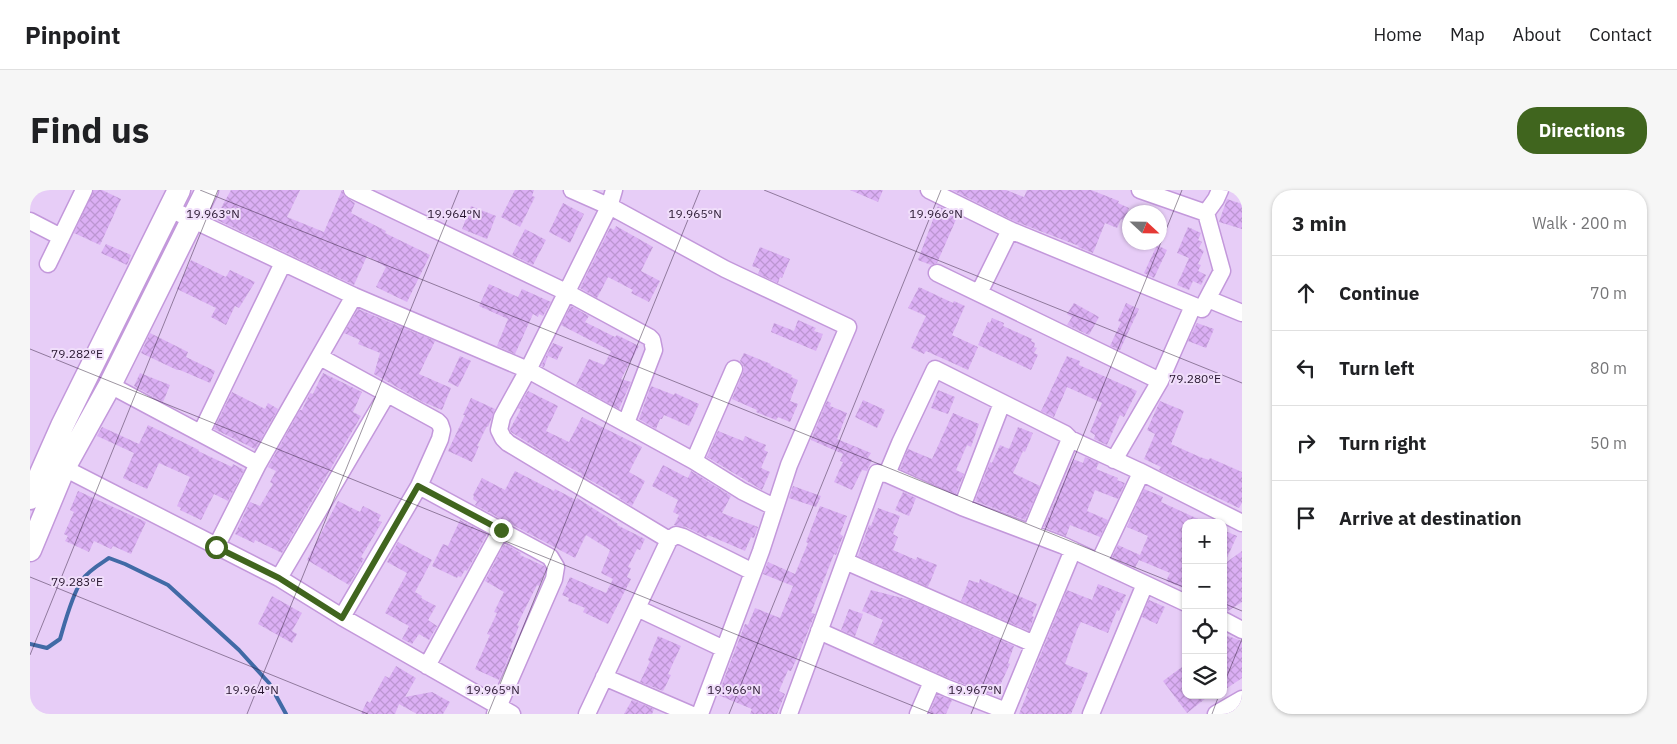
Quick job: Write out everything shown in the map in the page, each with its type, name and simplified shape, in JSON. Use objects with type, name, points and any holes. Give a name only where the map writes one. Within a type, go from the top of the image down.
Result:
[{"type":"main road","points":[[30,550],[64,468],[110,385],[207,190]]},
{"type":"main road","points":[[32,486],[175,200]]},
{"type":"street","points":[[48,264],[84,190]]},
{"type":"street","points":[[352,190],[566,292],[652,340],[654,350],[626,423]]},
{"type":"street","points":[[572,190],[609,207],[725,268],[848,327],[789,465],[753,572],[700,714]]},
{"type":"street","points":[[614,190],[609,207],[500,423],[499,430],[503,438],[668,540]]},
{"type":"street","points":[[929,190],[1010,230],[1200,302],[1242,313]]},
{"type":"street","points":[[1140,190],[1206,213]]},
{"type":"street","points":[[1206,213],[1220,190]]},
{"type":"street","points":[[175,200],[192,221],[354,296],[528,370],[694,460],[742,491],[774,507]]},
{"type":"street","points":[[1114,460],[1160,381],[1200,302],[1222,271],[1206,213]]},
{"type":"street","points":[[30,221],[61,238]]},
{"type":"street","points":[[979,293],[1010,230]]},
{"type":"street","points":[[201,433],[283,263]]},
{"type":"street","points":[[937,273],[1160,381]]},
{"type":"street","points":[[216,547],[258,464],[354,296]]},
{"type":"street","points":[[320,357],[437,420],[441,427],[440,440],[418,486],[342,618]]},
{"type":"street","points":[[694,460],[734,369]]},
{"type":"street","points":[[887,474],[935,369],[1064,434],[1070,439],[1242,523]]},
{"type":"street","points":[[110,385],[258,464]]},
{"type":"street","points":[[279,578],[388,394]]},
{"type":"street","points":[[962,506],[1002,403]]},
{"type":"street","points":[[1031,532],[1070,439]]},
{"type":"street","points":[[64,468],[279,578],[342,618],[427,666],[502,712],[557,570],[555,562],[550,557],[418,486]]},
{"type":"street","points":[[789,714],[877,473],[887,474],[962,506],[1031,532],[1182,601]]},
{"type":"street","points":[[1099,562],[1141,473]]},
{"type":"street","points":[[427,666],[501,530]]},
{"type":"street","points":[[587,714],[668,540],[676,535],[683,537],[753,572]]},
{"type":"street","points":[[819,632],[1005,713],[1073,550]]},
{"type":"street","points":[[845,561],[1034,644]]},
{"type":"street","points":[[1091,714],[1145,584]]},
{"type":"street","points":[[637,608],[724,649]]},
{"type":"street","points":[[1227,622],[1242,630]]},
{"type":"street","points":[[604,677],[690,714]]},
{"type":"street","points":[[918,714],[932,682]]},
{"type":"street","points":[[1216,714],[1242,699]]},
{"type":"building","points":[[94,190],[102,190],[121,199],[100,245],[74,233]]},
{"type":"building","points":[[231,190],[300,190],[287,217],[324,232],[342,190],[344,196],[355,203],[351,213],[386,231],[385,233],[430,255],[407,302],[376,287],[386,267],[367,256],[354,285],[215,219]]},
{"type":"building","points":[[515,190],[534,190],[532,196],[535,197],[520,227],[501,217]]},
{"type":"building","points":[[850,190],[883,190],[878,202]]},
{"type":"building","points":[[952,190],[1006,190],[1024,197],[1027,190],[1091,190],[1119,201],[1118,203],[1122,205],[1122,220],[1117,228],[1105,223],[1093,253],[1014,221]]},
{"type":"building","points":[[1227,199],[1242,204],[1242,229],[1219,222]]},
{"type":"building","points":[[563,203],[584,214],[570,243],[549,232]]},
{"type":"building","points":[[471,206],[496,216],[487,239],[462,229]]},
{"type":"building","points":[[938,206],[958,215],[937,263],[931,265],[918,260]]},
{"type":"building","points":[[616,226],[653,247],[641,271],[660,281],[649,302],[631,293],[633,290],[608,277],[597,298],[580,288],[610,228],[614,230]]},
{"type":"building","points":[[1188,227],[1201,233],[1198,240],[1202,242],[1199,248],[1204,251],[1198,264],[1201,265],[1198,271],[1206,275],[1201,285],[1193,281],[1189,290],[1177,285],[1189,258],[1177,253]]},
{"type":"building","points":[[525,229],[546,240],[533,265],[512,255]]},
{"type":"building","points":[[106,244],[131,255],[127,265],[101,253]]},
{"type":"building","points":[[760,247],[790,259],[778,283],[758,274],[760,269],[752,266]]},
{"type":"building","points":[[1155,250],[1167,250],[1154,278],[1144,273]]},
{"type":"building","points":[[191,260],[226,277],[230,270],[255,282],[239,308],[235,306],[226,325],[211,317],[216,308],[177,289]]},
{"type":"building","points":[[489,284],[518,297],[522,289],[551,302],[543,316],[539,314],[538,317],[533,314],[515,354],[497,346],[508,319],[479,306]]},
{"type":"building","points":[[919,287],[953,303],[954,301],[965,306],[952,335],[978,347],[968,370],[926,351],[924,354],[911,348],[926,316],[908,308]]},
{"type":"building","points":[[1074,303],[1099,317],[1089,335],[1067,325],[1072,317],[1067,314]]},
{"type":"building","points":[[1126,303],[1139,309],[1120,350],[1110,346],[1121,322],[1118,321]]},
{"type":"building","points":[[571,306],[589,316],[585,322],[615,337],[617,335],[639,346],[621,379],[631,382],[619,409],[576,385],[589,359],[604,365],[611,351],[561,325]]},
{"type":"building","points":[[358,309],[435,341],[419,374],[451,388],[442,410],[423,402],[374,374],[380,353],[358,344],[360,340],[344,333]]},
{"type":"building","points":[[992,318],[1004,323],[1003,326],[1032,339],[1031,341],[1035,343],[1034,347],[1037,348],[1034,353],[1038,355],[1031,370],[978,345],[988,322],[990,323]]},
{"type":"building","points":[[798,320],[816,328],[814,331],[823,334],[816,351],[771,332],[774,323],[794,331]]},
{"type":"building","points":[[1197,323],[1214,329],[1206,348],[1188,341]]},
{"type":"building","points":[[150,333],[188,352],[186,357],[215,371],[210,383],[141,353]]},
{"type":"building","points":[[553,343],[563,347],[557,360],[548,356],[544,367],[541,366]]},
{"type":"building","points":[[744,353],[771,364],[798,380],[790,401],[798,404],[790,422],[778,417],[776,420],[732,399],[743,373],[744,367],[740,361]]},
{"type":"building","points":[[460,356],[471,361],[458,387],[448,382]]},
{"type":"building","points":[[1067,356],[1080,361],[1079,365],[1137,391],[1124,417],[1120,415],[1107,445],[1094,439],[1095,435],[1090,432],[1102,403],[1067,387],[1054,417],[1041,411]]},
{"type":"building","points":[[140,373],[170,385],[163,402],[134,386]]},
{"type":"building","points":[[323,373],[362,392],[353,412],[361,416],[282,553],[255,540],[254,543],[235,534],[250,502],[260,506],[273,484],[270,482],[276,471],[268,467],[310,393],[313,394]]},
{"type":"building","points":[[651,386],[674,395],[675,393],[699,404],[689,426],[664,415],[656,429],[639,419]]},
{"type":"building","points":[[938,390],[955,397],[948,414],[931,408]]},
{"type":"building","points":[[528,391],[558,406],[546,431],[569,442],[582,417],[642,447],[629,472],[645,481],[632,506],[511,432],[510,429],[521,409],[518,408]]},
{"type":"building","points":[[232,392],[265,409],[268,403],[278,409],[255,449],[214,429]]},
{"type":"building","points":[[471,398],[495,409],[488,427],[477,446],[479,446],[472,462],[448,451]]},
{"type":"building","points":[[863,400],[885,410],[877,428],[855,417]]},
{"type":"building","points":[[827,401],[831,403],[830,406],[847,413],[837,439],[871,453],[868,458],[872,460],[867,471],[862,470],[852,490],[834,482],[843,462],[840,461],[843,454],[811,440]]},
{"type":"building","points":[[1160,401],[1184,411],[1171,444],[1242,472],[1242,503],[1239,508],[1159,470],[1161,467],[1144,459],[1155,434],[1147,430]]},
{"type":"building","points":[[953,413],[979,424],[971,447],[967,445],[956,470],[964,474],[956,494],[900,469],[908,449],[932,459]]},
{"type":"building","points":[[148,425],[232,467],[233,464],[244,470],[228,501],[214,494],[201,520],[180,510],[181,508],[177,506],[190,477],[159,463],[147,489],[123,478],[134,453],[97,436],[102,427],[139,444]]},
{"type":"building","points":[[1018,427],[1033,433],[1013,473],[1040,486],[1025,520],[975,501],[990,462],[992,463],[1000,445],[1009,449]]},
{"type":"building","points":[[718,431],[743,441],[745,436],[766,445],[764,450],[768,452],[761,468],[770,472],[762,490],[707,457]]},
{"type":"building","points":[[1085,457],[1099,463],[1096,469],[1125,483],[1118,499],[1095,490],[1087,511],[1108,520],[1100,537],[1070,525],[1066,536],[1044,527],[1073,459],[1083,463]]},
{"type":"building","points":[[663,465],[688,478],[691,471],[731,496],[722,513],[758,527],[754,538],[751,537],[745,551],[708,535],[706,537],[686,527],[674,525],[679,515],[673,512],[678,500],[652,486]]},
{"type":"building","points":[[515,471],[554,491],[555,489],[576,500],[577,498],[617,525],[645,539],[640,550],[637,549],[628,567],[631,568],[627,577],[631,579],[608,624],[583,612],[585,608],[568,601],[569,598],[562,595],[570,577],[606,593],[613,579],[601,573],[610,550],[586,535],[575,558],[475,505],[477,502],[473,499],[473,495],[482,478],[505,490]]},
{"type":"building","points":[[793,486],[821,496],[816,507],[789,498]]},
{"type":"building","points":[[1144,489],[1163,497],[1161,502],[1198,519],[1182,519],[1182,587],[1166,581],[1170,573],[1139,560],[1135,568],[1112,557],[1118,545],[1140,555],[1148,536],[1127,527]]},
{"type":"building","points":[[78,491],[146,522],[131,554],[113,546],[111,549],[94,541],[89,552],[65,541],[68,536],[64,534],[74,512],[70,510]]},
{"type":"building","points":[[903,492],[916,498],[909,516],[895,510]]},
{"type":"building","points":[[338,501],[360,512],[363,506],[381,515],[378,521],[382,522],[361,557],[364,559],[349,585],[307,560]]},
{"type":"building","points":[[820,506],[847,516],[840,534],[843,536],[811,613],[815,614],[797,658],[791,671],[788,670],[779,691],[785,694],[777,714],[750,714],[752,709],[718,695],[745,624],[748,625],[755,608],[780,618],[793,586],[763,574],[768,562],[795,574],[808,543],[806,542]]},
{"type":"building","points":[[878,508],[900,516],[893,534],[898,537],[893,550],[916,560],[917,557],[937,565],[928,587],[858,556],[869,525],[871,526]]},
{"type":"building","points":[[460,520],[487,534],[467,571],[465,570],[461,577],[458,576],[457,578],[432,566],[443,544],[448,546]]},
{"type":"building","points":[[1227,532],[1237,536],[1227,558]]},
{"type":"building","points":[[398,542],[432,560],[415,592],[422,596],[421,598],[436,606],[428,620],[437,626],[429,640],[419,634],[412,644],[402,639],[409,626],[385,613],[407,573],[387,562]]},
{"type":"building","points":[[504,545],[544,566],[546,569],[539,586],[537,585],[517,625],[519,626],[510,648],[512,649],[499,680],[475,669],[490,635],[487,634],[497,613],[494,612],[504,592],[485,581]]},
{"type":"building","points":[[1242,551],[1242,602],[1228,611],[1227,562]]},
{"type":"building","points":[[980,579],[1037,604],[1029,631],[961,601],[969,580],[979,583]]},
{"type":"building","points":[[1098,584],[1126,595],[1119,611],[1117,610],[1108,633],[1081,622],[1077,630],[1065,664],[1088,673],[1071,714],[1019,714],[1029,689],[1027,688],[1067,590],[1092,600]]},
{"type":"building","points":[[871,590],[910,600],[1014,646],[1008,663],[1010,664],[995,696],[951,679],[873,644],[883,620],[862,611]]},
{"type":"building","points":[[272,596],[302,613],[292,631],[297,634],[292,643],[258,624]]},
{"type":"building","points":[[1149,600],[1165,607],[1157,624],[1142,617]]},
{"type":"building","points":[[849,609],[863,614],[855,636],[841,630]]},
{"type":"building","points":[[658,636],[681,646],[668,674],[671,675],[663,691],[640,682],[650,661],[648,660]]},
{"type":"building","points":[[1227,637],[1242,641],[1242,678],[1227,688],[1227,654]]},
{"type":"building","points":[[396,666],[416,678],[405,697],[432,692],[450,702],[443,714],[417,714],[399,704],[395,714],[361,714],[367,701],[370,703],[385,676],[389,678]]},
{"type":"building","points":[[1182,667],[1182,699],[1205,699],[1187,713],[1163,681]]},
{"type":"building","points":[[937,695],[952,700],[946,714],[929,714]]},
{"type":"building","points":[[632,700],[654,709],[652,714],[624,714]]},
{"type":"waterway","points":[[30,644],[47,648],[60,639],[78,586],[91,571],[109,558],[168,585],[239,650],[269,683],[286,714]]},
{"type":"route","points":[[216,547],[279,578],[342,618],[418,486],[501,530]]}]
